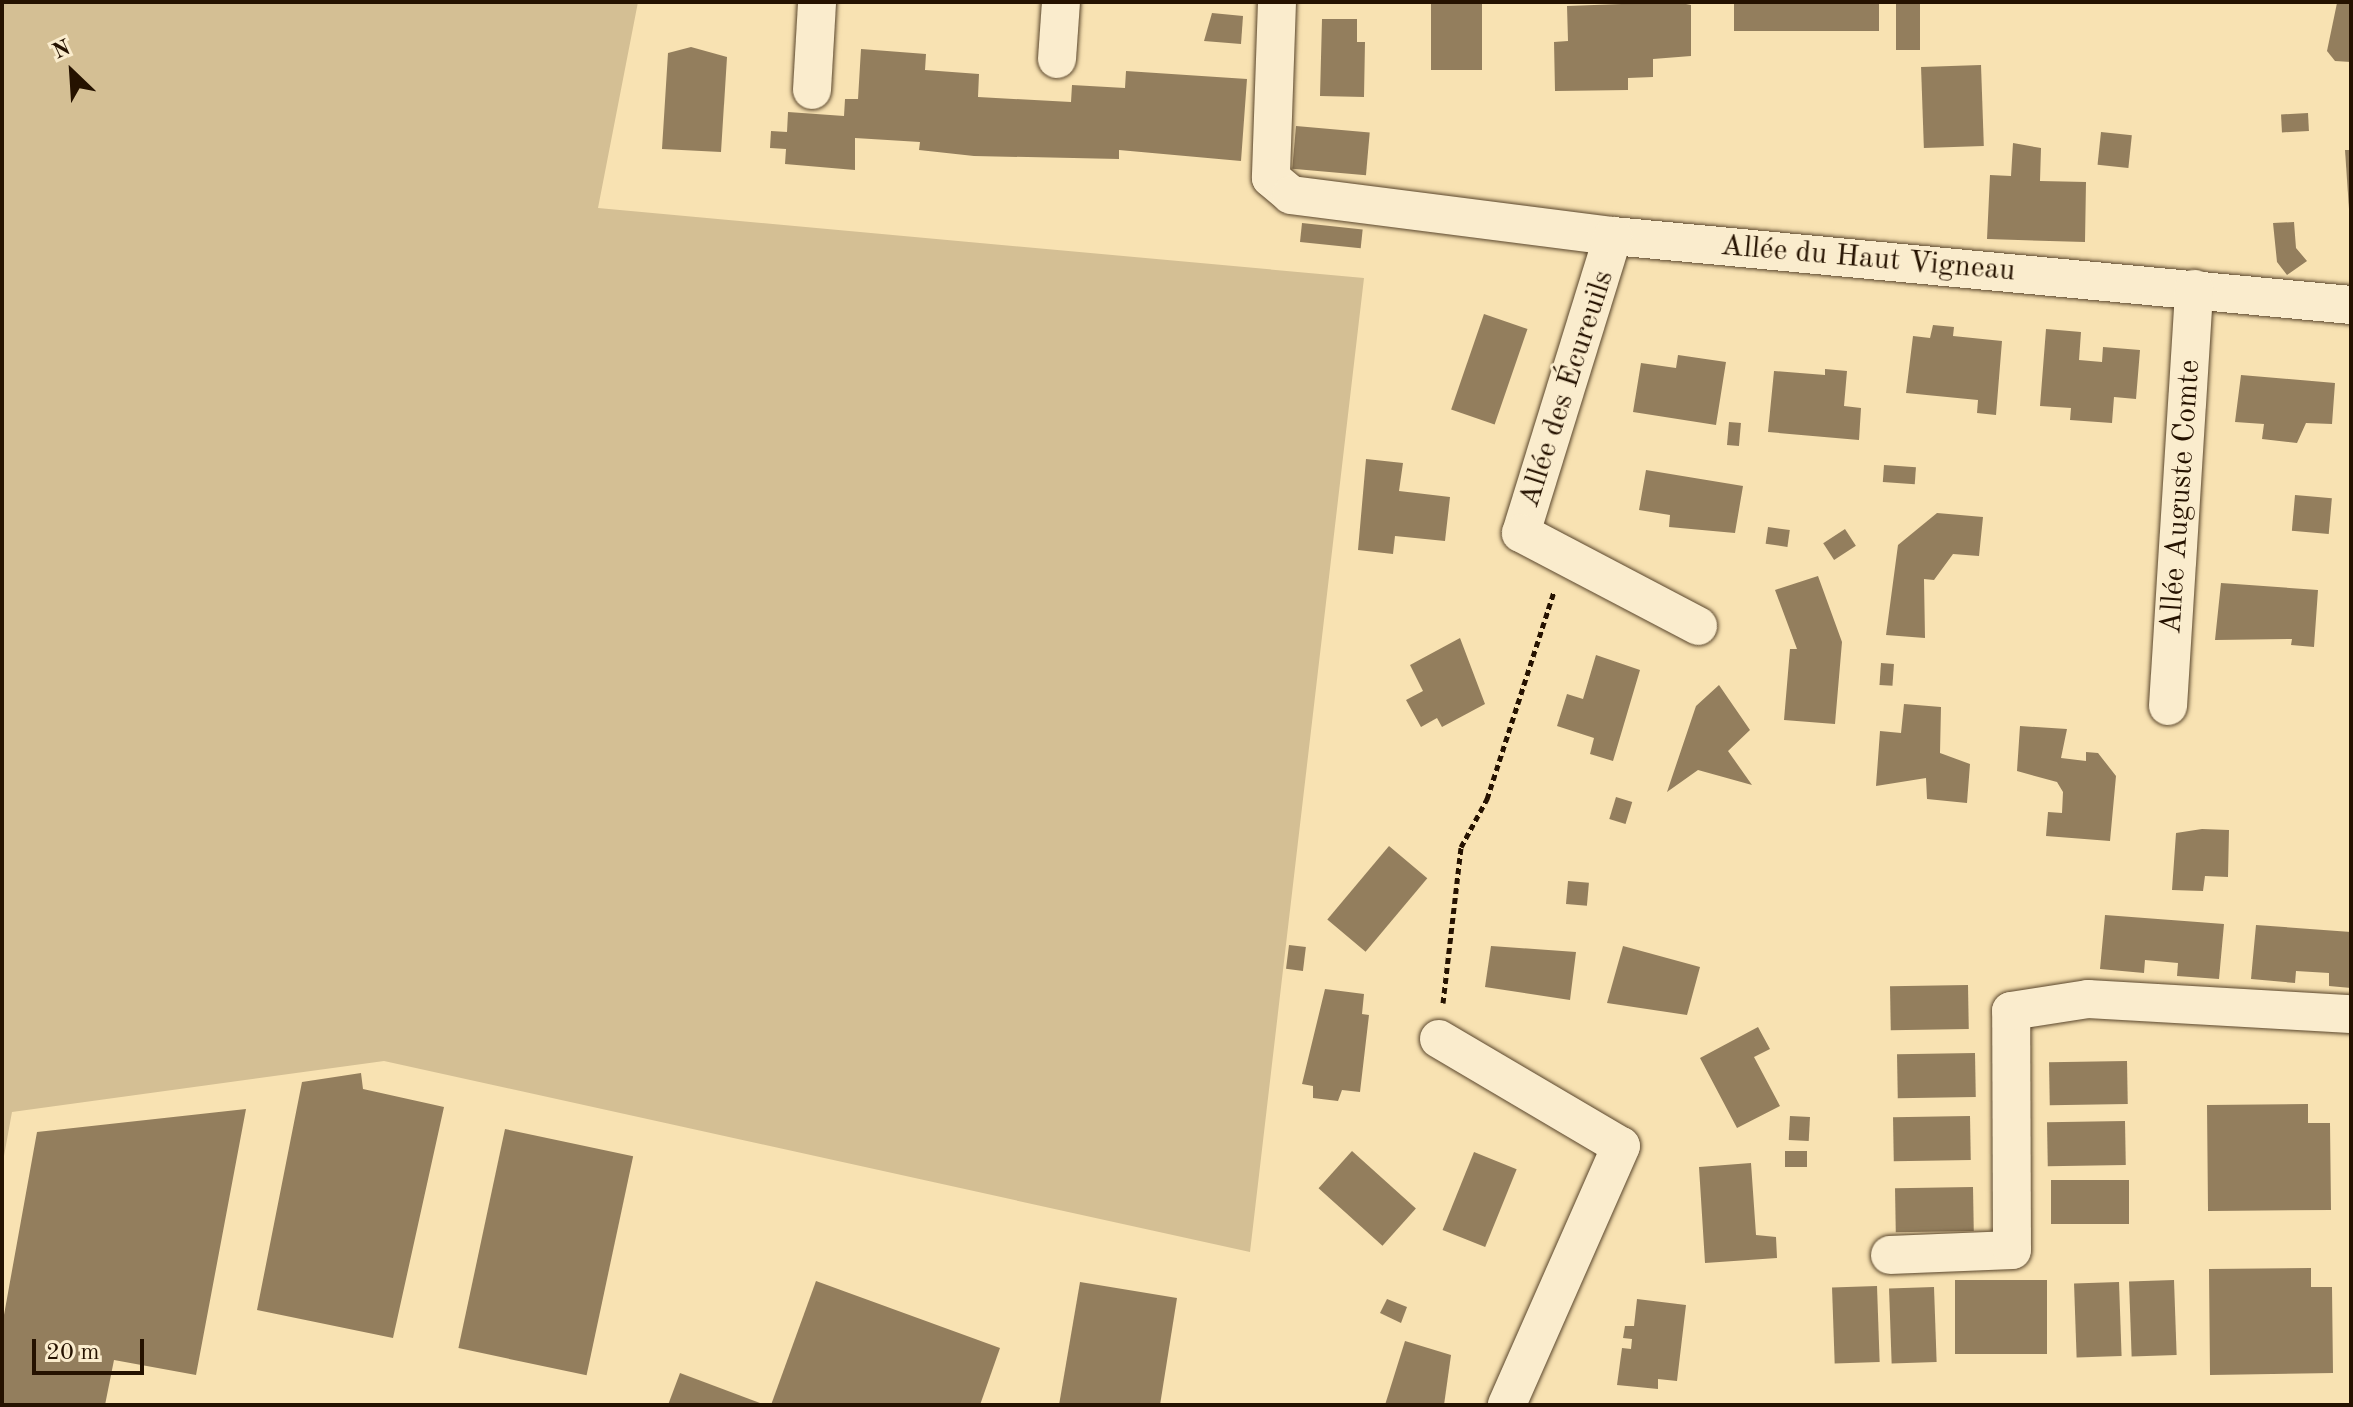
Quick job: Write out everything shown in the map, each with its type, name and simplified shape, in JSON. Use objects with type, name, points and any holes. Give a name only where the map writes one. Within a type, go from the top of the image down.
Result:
[{"type":"street","points":[[812,90],[817,2]]},
{"type":"street","points":[[1057,59],[1061,2]]},
{"type":"street","name":"Allée du Haut Vigneau","points":[[1277,2],[1271,178],[1291,195],[1613,236],[2351,305]]},
{"type":"street","name":"Allée des Écureuils","points":[[1613,236],[1521,533],[1698,626]]},
{"type":"street","name":"Allée Auguste Comte","points":[[2168,706],[2194,289]]},
{"type":"street","points":[[1890,1255],[2012,1250],[2011,1011],[2088,999],[2351,1014]]},
{"type":"street","points":[[1439,1039],[1621,1146],[1507,1405]]},
{"type":"path","points":[[1439,1039],[1461,847],[1487,799],[1566,557]]},
{"type":"shaded area","points":[[2,2],[638,2],[598,208],[1364,278],[1250,1252],[384,1061],[12,1112],[2,1167]]},
{"type":"building","points":[[1431,2],[1482,2],[1482,70],[1431,70]]},
{"type":"building","points":[[1676,2],[1691,5],[1691,56],[1653,59],[1653,77],[1628,78],[1628,90],[1555,91],[1554,42],[1568,41],[1567,6]]},
{"type":"building","points":[[1734,2],[1879,2],[1879,31],[1734,31]]},
{"type":"building","points":[[1896,2],[1920,2],[1920,50],[1896,50]]},
{"type":"building","points":[[2337,3],[2351,3],[2351,62],[2335,61],[2327,51]]},
{"type":"building","points":[[1212,13],[1243,16],[1241,44],[1204,41]]},
{"type":"building","points":[[1322,19],[1357,19],[1357,42],[1365,42],[1364,97],[1320,96]]},
{"type":"building","points":[[691,47],[727,57],[721,152],[662,149],[668,53]]},
{"type":"building","points":[[861,49],[926,54],[925,70],[979,74],[978,97],[1071,102],[1072,85],[1125,88],[1126,71],[1247,79],[1241,161],[1119,150],[1119,159],[974,156],[919,150],[920,142],[855,138],[855,170],[785,164],[786,149],[770,148],[771,131],[787,132],[788,112],[844,116],[845,99],[858,99]]},
{"type":"building","points":[[1981,65],[1984,146],[1924,148],[1921,67]]},
{"type":"building","points":[[2308,113],[2309,131],[2282,132],[2281,114]]},
{"type":"building","points":[[1296,126],[1370,132],[1366,175],[1292,169]]},
{"type":"building","points":[[2101,132],[2132,135],[2128,168],[2098,165]]},
{"type":"building","points":[[2013,143],[2041,148],[2040,181],[2086,182],[2085,242],[1987,239],[1990,175],[2011,176]]},
{"type":"building","points":[[2345,150],[2351,150],[2351,209],[2349,209]]},
{"type":"building","points":[[2294,222],[2296,248],[2307,261],[2287,275],[2277,262],[2273,223]]},
{"type":"building","points":[[1302,223],[1363,229],[1361,248],[1300,242]]},
{"type":"building","points":[[1484,314],[1527,329],[1495,424],[1451,409]]},
{"type":"building","points":[[1933,325],[1954,327],[1953,336],[2002,341],[1996,415],[1977,413],[1978,400],[1906,393],[1913,336],[1930,338]]},
{"type":"building","points":[[2046,329],[2081,332],[2079,360],[2102,362],[2103,347],[2140,350],[2136,399],[2114,397],[2112,423],[2070,420],[2071,408],[2040,406]]},
{"type":"building","points":[[1678,355],[1726,362],[1716,425],[1633,412],[1641,363],[1676,368]]},
{"type":"building","points":[[1825,369],[1847,371],[1844,406],[1861,408],[1859,440],[1768,432],[1774,371],[1825,375]]},
{"type":"building","points":[[2241,375],[2335,383],[2332,424],[2306,423],[2297,443],[2262,439],[2264,424],[2235,422]]},
{"type":"building","points":[[1729,422],[1741,423],[1739,446],[1727,445]]},
{"type":"building","points":[[1366,459],[1403,463],[1399,491],[1450,497],[1445,541],[1395,536],[1393,554],[1358,550]]},
{"type":"building","points":[[1884,465],[1916,467],[1915,484],[1883,482]]},
{"type":"building","points":[[1646,470],[1743,486],[1735,533],[1669,527],[1670,515],[1639,510]]},
{"type":"building","points":[[2295,495],[2332,498],[2329,534],[2292,531]]},
{"type":"building","points":[[1937,513],[1983,517],[1979,556],[1953,554],[1934,580],[1924,579],[1925,638],[1886,635],[1898,545]]},
{"type":"building","points":[[1768,527],[1790,530],[1787,547],[1766,544]]},
{"type":"building","points":[[1845,529],[1856,546],[1834,560],[1823,543]]},
{"type":"building","points":[[1818,576],[1842,642],[1835,724],[1784,720],[1790,649],[1797,649],[1775,590]]},
{"type":"building","points":[[2221,583],[2318,590],[2314,647],[2291,645],[2292,639],[2215,640]]},
{"type":"building","points":[[1460,638],[1485,704],[1442,727],[1437,718],[1421,727],[1406,700],[1423,691],[1410,665]]},
{"type":"building","points":[[1596,655],[1640,670],[1613,761],[1590,754],[1594,738],[1557,726],[1567,694],[1583,699]]},
{"type":"building","points":[[1881,663],[1894,664],[1892,686],[1879,685]]},
{"type":"building","points":[[1719,685],[1750,730],[1728,751],[1752,785],[1698,770],[1667,792],[1696,706]]},
{"type":"building","points":[[1904,704],[1941,707],[1940,753],[1970,764],[1967,803],[1927,799],[1926,778],[1876,786],[1880,731],[1901,733]]},
{"type":"building","points":[[2020,726],[2067,729],[2061,758],[2086,761],[2086,752],[2098,753],[2116,776],[2110,841],[2046,836],[2048,812],[2062,813],[2063,792],[2057,782],[2017,771]]},
{"type":"building","points":[[1616,797],[1632,802],[1626,824],[1609,819]]},
{"type":"building","points":[[2202,829],[2229,830],[2228,877],[2205,876],[2203,891],[2172,890],[2176,833]]},
{"type":"building","points":[[1389,846],[1427,878],[1366,952],[1327,920]]},
{"type":"building","points":[[1568,881],[1589,883],[1587,906],[1566,904]]},
{"type":"building","points":[[2105,915],[2224,924],[2219,979],[2177,976],[2178,963],[2145,960],[2144,973],[2100,969]]},
{"type":"building","points":[[2256,925],[2351,932],[2351,988],[2329,986],[2329,973],[2296,971],[2295,983],[2251,979]]},
{"type":"building","points":[[1289,945],[1306,947],[1303,971],[1286,969]]},
{"type":"building","points":[[1491,946],[1576,952],[1570,1000],[1485,987]]},
{"type":"building","points":[[1623,946],[1700,967],[1687,1015],[1607,1003]]},
{"type":"building","points":[[1968,985],[1969,1029],[1891,1030],[1890,986]]},
{"type":"building","points":[[1325,989],[1364,994],[1362,1014],[1369,1015],[1360,1092],[1342,1090],[1338,1101],[1313,1098],[1313,1086],[1302,1084]]},
{"type":"building","points":[[1758,1027],[1770,1049],[1754,1057],[1780,1106],[1737,1128],[1700,1058]]},
{"type":"building","points":[[1975,1053],[1976,1097],[1898,1098],[1897,1054]]},
{"type":"building","points":[[2127,1061],[2128,1104],[2050,1105],[2049,1062]]},
{"type":"building","points":[[361,1073],[363,1089],[444,1107],[393,1338],[257,1310],[302,1082]]},
{"type":"building","points":[[2308,1104],[2308,1123],[2330,1123],[2331,1210],[2208,1211],[2207,1105]]},
{"type":"building","points":[[246,1109],[196,1375],[114,1360],[105,1405],[2,1405],[2,1326],[37,1132]]},
{"type":"building","points":[[1790,1116],[1810,1117],[1809,1141],[1789,1140]]},
{"type":"building","points":[[1970,1116],[1971,1160],[1894,1161],[1893,1117]]},
{"type":"building","points":[[2125,1121],[2126,1165],[2048,1166],[2047,1122]]},
{"type":"building","points":[[505,1129],[633,1156],[587,1375],[458,1348]]},
{"type":"building","points":[[1352,1151],[1416,1209],[1382,1246],[1319,1188]]},
{"type":"building","points":[[1785,1151],[1807,1151],[1807,1167],[1785,1167]]},
{"type":"building","points":[[1474,1152],[1517,1169],[1485,1247],[1443,1230]]},
{"type":"building","points":[[1751,1163],[1756,1235],[1776,1237],[1777,1258],[1705,1263],[1699,1167]]},
{"type":"building","points":[[2051,1180],[2129,1180],[2129,1224],[2051,1224]]},
{"type":"building","points":[[1973,1187],[1974,1231],[1896,1232],[1895,1188]]},
{"type":"building","points":[[2311,1268],[2311,1287],[2332,1287],[2333,1373],[2210,1375],[2209,1269]]},
{"type":"building","points":[[1955,1280],[2047,1280],[2047,1354],[1955,1354]]},
{"type":"building","points":[[2174,1280],[2177,1355],[2132,1357],[2129,1282]]},
{"type":"building","points":[[816,1281],[1000,1348],[980,1405],[771,1405]]},
{"type":"building","points":[[1080,1282],[1177,1298],[1160,1405],[1059,1405]]},
{"type":"building","points":[[2119,1282],[2122,1356],[2077,1358],[2074,1284]]},
{"type":"building","points":[[1877,1286],[1880,1362],[1835,1364],[1832,1288]]},
{"type":"building","points":[[1934,1287],[1937,1362],[1892,1364],[1889,1289]]},
{"type":"building","points":[[1387,1299],[1407,1307],[1401,1323],[1380,1313]]},
{"type":"building","points":[[1637,1299],[1686,1305],[1677,1381],[1658,1379],[1658,1389],[1617,1385],[1622,1348],[1631,1349],[1632,1339],[1623,1338],[1625,1326],[1634,1326]]},
{"type":"building","points":[[1405,1341],[1451,1355],[1444,1405],[1385,1405]]},
{"type":"building","points":[[680,1373],[765,1405],[668,1405]]}]
